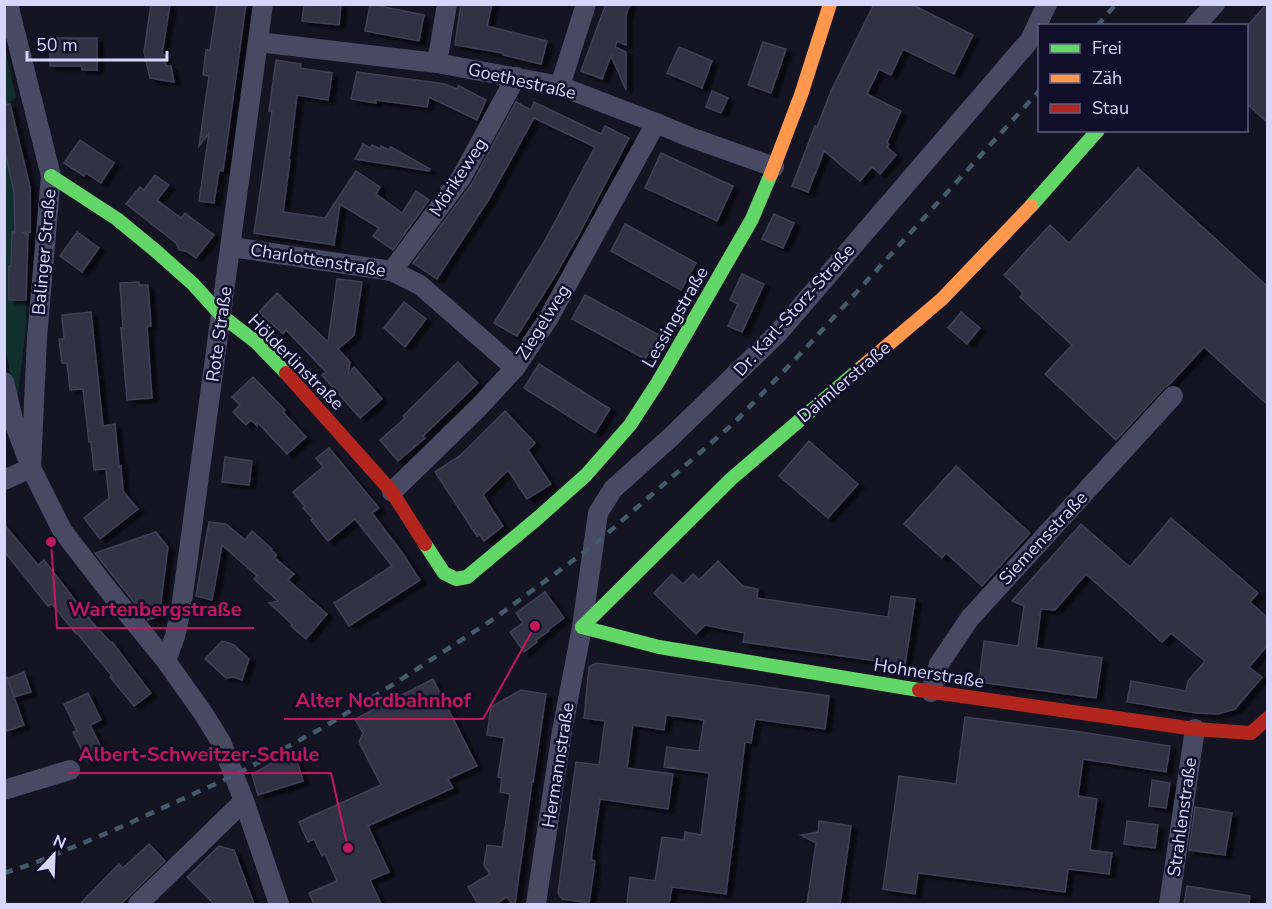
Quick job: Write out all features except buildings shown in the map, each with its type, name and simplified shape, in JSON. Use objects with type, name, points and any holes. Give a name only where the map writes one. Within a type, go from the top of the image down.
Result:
[{"type":"street","name":"Balinger Straße","points":[[8,4],[51,176],[37,338],[31,468]]},
{"type":"street","name":"Rote Straße","points":[[166,661],[181,609],[263,4]]},
{"type":"street","points":[[437,63],[447,4]]},
{"type":"street","points":[[560,86],[586,4]]},
{"type":"street","name":"Lessingstraße","points":[[456,579],[466,577],[539,518],[586,475],[630,425],[658,382],[752,219],[801,95],[830,4]]},
{"type":"street","name":"Dr. Karl-Storz-Straße","points":[[582,627],[598,513],[613,489],[672,436],[779,332],[1030,40],[1047,4]]},
{"type":"street","points":[[1197,24],[1215,4]]},
{"type":"street","name":"Goethestraße","points":[[258,42],[437,63],[560,86],[687,136],[774,167]]},
{"type":"street","name":"Mörikeweg","points":[[392,271],[461,178],[516,77]]},
{"type":"street","name":"Ziegelweg","points":[[392,492],[479,407],[515,368],[548,319],[656,123]]},
{"type":"street","name":"Daimlerstraße","points":[[582,627],[731,479],[942,299],[1017,222],[1096,132]]},
{"type":"street","name":"Hölderlinstraße","points":[[51,176],[117,219],[193,284],[222,316],[256,342],[296,382],[392,492],[444,573],[456,579]]},
{"type":"street","name":"Charlottenstraße","points":[[231,247],[392,271],[420,285],[515,368]]},
{"type":"street","name":"Balinger Straße","points":[[4,382],[13,419],[31,468],[62,530],[166,661],[221,742],[279,904]]},
{"type":"street","name":"Siemensstraße","points":[[931,692],[939,664],[970,618],[1173,396]]},
{"type":"street","points":[[4,480],[31,468]]},
{"type":"street","name":"Hohnerstraße","points":[[582,627],[659,647],[931,692],[1195,729],[1251,733],[1268,718]]},
{"type":"street","name":"Hermannstraße","points":[[536,904],[562,731],[582,627]]},
{"type":"street","name":"Strahlenstraße","points":[[1169,904],[1195,729]]},
{"type":"street","points":[[4,790],[70,770]]},
{"type":"street","points":[[138,904],[242,796]]},
{"type":"green space","points":[[4,43],[16,98],[10,102],[20,136],[32,197],[32,232],[28,233],[26,325],[17,404],[4,344]]},
{"type":"railway","points":[[1099,24],[1116,4]]},
{"type":"railway","points":[[4,873],[112,831],[235,775],[324,727],[495,618],[594,545],[734,423],[805,349],[1038,92]]},
{"type":"traffic: fast","points":[[1031,206],[1096,132]]},
{"type":"traffic: fast","points":[[425,544],[444,573],[456,579],[467,577],[586,475],[630,425],[658,382],[752,219],[771,174]]},
{"type":"traffic: fast","points":[[51,176],[117,219],[157,252],[193,284],[222,316],[256,342],[286,373]]},
{"type":"traffic: fast","points":[[582,627],[731,479],[863,366]]},
{"type":"traffic: fast","points":[[582,627],[659,647],[919,690]]},
{"type":"traffic: slow","points":[[771,174],[801,95],[830,4]]},
{"type":"traffic: slow","points":[[863,366],[942,299],[1031,206]]},
{"type":"traffic: jam","points":[[286,373],[392,492],[425,544]]},
{"type":"traffic: jam","points":[[919,690],[1195,729],[1251,733],[1268,718]]},
{"type":"place","name":"Wartenbergstraße","points":[[51,542]]},
{"type":"place","name":"Alter Nordbahnhof","points":[[535,626]]},
{"type":"place","name":"Albert-Schweitzer-Schule","points":[[348,848]]}]
